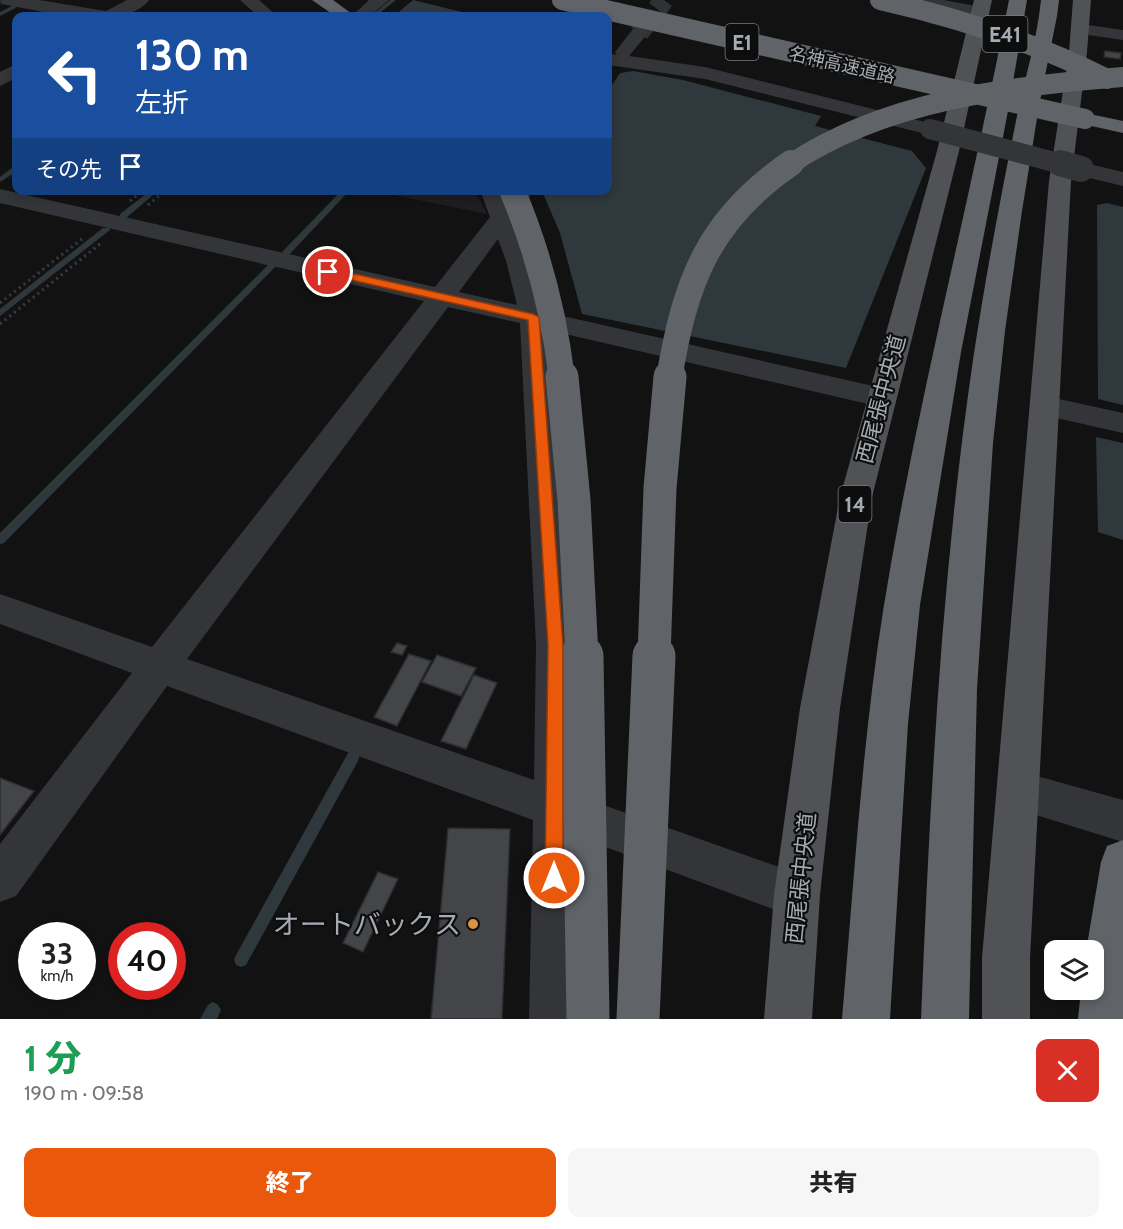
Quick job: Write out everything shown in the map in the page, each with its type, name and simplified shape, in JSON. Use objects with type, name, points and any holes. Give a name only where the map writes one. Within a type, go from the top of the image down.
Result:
[{"type":"highway","points":[[321,0],[340,12]]},
{"type":"highway","name":"名神高速道路","points":[[562,0],[1123,127]]},
{"type":"highway","name":"名神高速道路","points":[[621,0],[1123,110]]},
{"type":"highway","name":"E41","points":[[880,0],[943,15],[1003,33],[1059,55],[1123,88]]},
{"type":"highway","points":[[866,1019],[888,724],[902,605],[947,352],[998,111],[1018,0]]},
{"type":"highway","points":[[945,1019],[953,743],[961,617],[987,361],[1026,118],[1042,58],[1050,0]]},
{"type":"highway","points":[[638,1019],[653,691],[656,570],[668,385],[675,343],[687,302],[711,243],[728,218],[771,176],[796,159],[848,133],[908,113],[973,96],[1055,83],[1123,77]]},
{"type":"highway","points":[[507,197],[522,211],[548,300],[565,403],[573,482],[585,689],[588,1019]]},
{"type":"highway","points":[[1102,1019],[1113,915],[1123,862]]},
{"type":"main road","name":"西尾張中央道","points":[[788,1019],[797,895],[826,673],[856,497],[948,151],[982,6]]},
{"type":"main road","points":[[1005,1019],[1006,958],[1060,181],[1081,14]]},
{"type":"street","points":[[7,0],[83,12]]},
{"type":"street","points":[[116,12],[140,0]]},
{"type":"street","points":[[249,0],[263,12]]},
{"type":"street","points":[[365,12],[380,0]]},
{"type":"street","points":[[384,12],[399,0]]},
{"type":"street","points":[[917,0],[982,6]]},
{"type":"street","points":[[1081,14],[1123,35]]},
{"type":"street","points":[[613,64],[639,33]]},
{"type":"street","points":[[613,64],[705,73],[1123,179]]},
{"type":"street","points":[[0,196],[881,396]]},
{"type":"street","points":[[0,880],[442,297],[507,197]]},
{"type":"street","points":[[507,197],[519,261],[533,317],[555,645],[553,1019]]},
{"type":"street","points":[[1045,406],[1123,423]]},
{"type":"street","points":[[0,609],[797,895]]},
{"type":"street","points":[[1019,791],[1123,821]]},
{"type":"path","points":[[0,303],[114,222],[158,195]]},
{"type":"path","points":[[0,324],[114,222]]},
{"type":"shaded area","points":[[413,0],[462,12],[399,12]]},
{"type":"shaded area","points":[[633,71],[683,80],[821,116],[815,126],[912,151],[926,168],[846,368],[582,314],[560,233],[544,195],[612,195],[612,85],[620,73]]},
{"type":"shaded area","points":[[394,195],[477,195],[487,214]]},
{"type":"shaded area","points":[[1107,203],[1123,207],[1123,405],[1098,399],[1097,205]]},
{"type":"shaded area","points":[[1096,437],[1123,443],[1123,540],[1098,532]]},
{"type":"building","points":[[1105,51],[1121,53],[1120,59],[1104,57]]},
{"type":"building","points":[[397,643],[407,646],[402,655],[391,652]]},
{"type":"building","points":[[409,654],[431,661],[397,726],[374,717]]},
{"type":"building","points":[[437,655],[476,668],[461,696],[422,682]]},
{"type":"building","points":[[474,675],[497,683],[466,749],[441,741]]},
{"type":"building","points":[[0,778],[34,791],[0,835]]},
{"type":"building","name":"オートバックス","points":[[448,828],[510,829],[502,1019],[431,1019]]},
{"type":"building","points":[[378,872],[398,879],[363,952],[343,943]]},
{"type":"waterway","points":[[378,12],[393,0]]},
{"type":"waterway","points":[[0,14],[16,6]]},
{"type":"waterway","points":[[0,180],[12,172]]},
{"type":"waterway","points":[[123,216],[150,195]]},
{"type":"waterway","points":[[285,254],[342,195]]},
{"type":"waterway","points":[[0,313],[106,230]]},
{"type":"waterway","points":[[0,540],[274,264],[264,262]]},
{"type":"waterway","points":[[241,960],[353,757]]},
{"type":"waterway","points":[[208,1019],[213,1010]]},
{"type":"tunnel","points":[[639,33],[664,0]]},
{"type":"place","name":"オートバックス","points":[[473,924]]},
{"type":"route","points":[[328,272],[533,317],[555,645],[554,878]]}]
